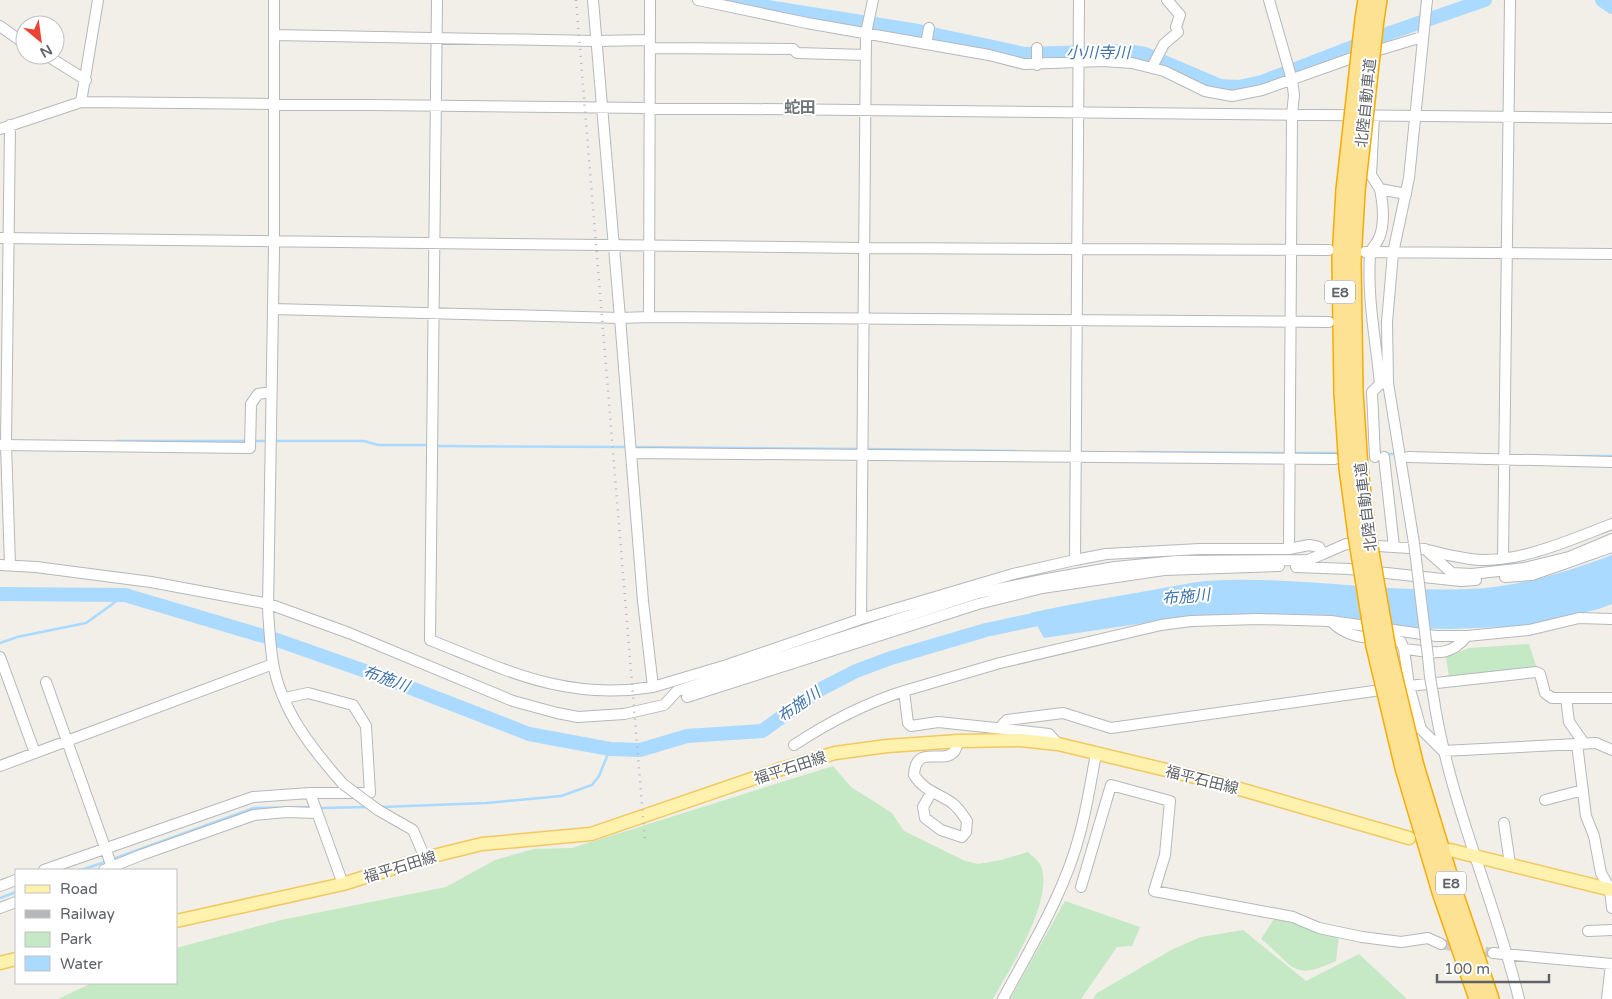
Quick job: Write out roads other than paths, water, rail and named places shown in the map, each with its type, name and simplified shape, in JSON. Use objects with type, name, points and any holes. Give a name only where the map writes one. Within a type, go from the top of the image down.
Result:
[{"type":"highway","name":"北陸自動車道","points":[[1366,0],[1369,19],[1350,191],[1353,262],[1348,392],[1366,461],[1362,535],[1388,650],[1410,767],[1440,892],[1476,999]]},
{"type":"highway","name":"北陸自動車道","points":[[1369,19],[1379,0]]},
{"type":"highway","name":"北陸自動車道","points":[[1410,767],[1491,999]]},
{"type":"main road","name":"福平石田線","points":[[178,921],[343,884],[425,858],[482,844],[591,834],[778,770],[835,753],[887,746],[958,741],[1020,740],[1058,744],[1212,781],[1409,838]]},
{"type":"main road","points":[[1450,850],[1476,854],[1611,890]]},
{"type":"main road","points":[[0,963],[15,959]]},
{"type":"street","points":[[81,102],[98,0]]},
{"type":"street","points":[[274,0],[274,241],[268,607],[273,664],[290,711],[314,751],[343,784],[378,810],[413,830],[425,858]]},
{"type":"street","points":[[437,0],[430,640],[507,671],[566,688],[621,692],[653,687],[727,665],[860,619],[1004,577],[1075,560],[1106,554],[1200,549],[1289,549],[1310,545],[1319,547],[1323,554]]},
{"type":"street","points":[[593,0],[612,244],[653,687]]},
{"type":"street","points":[[649,318],[650,0]]},
{"type":"street","points":[[698,0],[1037,65],[1079,60],[1119,61],[1152,67],[1204,91],[1232,96],[1245,95],[1349,59],[1422,37]]},
{"type":"street","points":[[860,619],[866,33],[872,0]]},
{"type":"street","points":[[1075,560],[1074,457],[1079,0]]},
{"type":"street","points":[[1152,67],[1164,44],[1178,32],[1176,27],[1180,15],[1167,0]]},
{"type":"street","points":[[1269,0],[1292,80],[1294,95],[1292,115],[1289,549]]},
{"type":"street","points":[[1384,383],[1393,253],[1406,194],[1417,117],[1422,37],[1427,0]]},
{"type":"street","points":[[1503,558],[1510,0]]},
{"type":"street","points":[[0,26],[15,37]]},
{"type":"street","points":[[926,44],[929,28]]},
{"type":"street","points":[[274,35],[596,41],[793,49],[797,53],[866,55]]},
{"type":"street","points":[[1037,48],[1037,65]]},
{"type":"street","points":[[62,65],[86,80]]},
{"type":"street","points":[[1612,118],[81,102],[5,127],[3,445],[5,565],[151,582],[268,607],[348,633],[512,701],[578,717],[624,714],[664,705],[677,691],[978,593],[1115,567],[1178,561],[1308,560],[1346,544],[1425,549],[1472,560],[1503,558],[1551,548],[1612,524]]},
{"type":"street","points":[[1374,116],[1371,175],[1380,189],[1383,204],[1379,238],[1367,252],[1369,322],[1384,383],[1414,543],[1430,677],[1443,751],[1508,954],[1519,999]]},
{"type":"street","points":[[1380,189],[1406,194]]},
{"type":"street","points":[[4,238],[864,248],[1329,250]]},
{"type":"street","points":[[1367,252],[1612,254]]},
{"type":"street","points":[[273,309],[620,318],[1329,322]]},
{"type":"street","points":[[1369,322],[1387,322]]},
{"type":"street","points":[[1384,383],[1372,392],[1366,461],[1394,547]]},
{"type":"street","points":[[3,445],[250,448],[252,404],[258,394],[271,392]]},
{"type":"street","points":[[631,453],[1366,461]]},
{"type":"street","points":[[1408,457],[1612,462]]},
{"type":"street","points":[[1425,549],[1452,573],[1472,574],[1526,568],[1569,556],[1612,539]]},
{"type":"street","points":[[687,697],[978,604],[1042,588],[1164,570],[1221,567],[1349,569],[1461,581],[1532,575],[1612,547]]},
{"type":"street","points":[[794,745],[840,716],[876,700],[904,691],[1000,663],[1161,626],[1192,621],[1258,619],[1331,622],[1436,636],[1467,636],[1529,630],[1579,618],[1612,619]]},
{"type":"street","points":[[1331,622],[1339,630],[1349,634],[1401,642],[1404,649],[1409,686],[1420,729],[1443,751],[1596,743],[1612,750]]},
{"type":"street","points":[[1404,649],[1448,653],[1460,645],[1467,636]]},
{"type":"street","points":[[0,657],[35,754]]},
{"type":"street","points":[[0,766],[273,664]]},
{"type":"street","points":[[1005,729],[1002,725],[1008,720],[1063,713],[1111,728],[1409,686],[1536,672],[1540,674],[1545,694],[1552,698],[1612,698]]},
{"type":"street","points":[[46,682],[106,848],[110,869],[141,855],[254,815],[287,812],[316,813]]},
{"type":"street","points":[[904,691],[908,723],[911,726],[938,722],[1049,734],[1058,744]]},
{"type":"street","points":[[47,869],[253,797],[310,793],[370,793],[366,726],[353,705],[308,693],[285,698]]},
{"type":"street","points":[[1566,698],[1569,722],[1581,744],[1586,816],[1594,836],[1602,873],[1611,890],[1612,908]]},
{"type":"street","points":[[931,793],[923,807],[925,818],[941,830],[962,837],[966,832],[967,822],[962,813],[953,803],[931,793],[918,783],[914,775],[914,766],[919,760],[928,756],[954,752],[958,741]]},
{"type":"street","points":[[1003,999],[1050,912],[1070,863],[1080,833],[1096,754]]},
{"type":"street","points":[[1081,887],[1111,785],[1170,801],[1165,855],[1154,891],[1293,917],[1319,928],[1362,938],[1402,942],[1428,938],[1441,944]]},
{"type":"street","points":[[1544,800],[1583,790]]},
{"type":"street","points":[[310,793],[343,884]]},
{"type":"street","points":[[1504,823],[1510,864]]},
{"type":"street","points":[[0,886],[15,880]]},
{"type":"street","points":[[0,908],[15,902]]},
{"type":"street","points":[[1588,931],[1612,930]]},
{"type":"street","points":[[1493,953],[1612,964],[1607,999]]},
{"type":"water","points":[[1612,555],[1612,604],[1599,609],[1526,626],[1450,629],[1346,627],[1284,616],[1171,619],[1044,638],[1030,613],[1205,581],[1271,580],[1436,590],[1487,588],[1542,578]]},
{"type":"waterway","name":"小川寺川","points":[[724,0],[918,31],[1025,54],[1127,51],[1145,54],[1220,86],[1239,87],[1262,82],[1378,37],[1485,0]]},
{"type":"waterway","name":"小川寺川","points":[[1602,0],[1612,7]]},
{"type":"waterway","points":[[116,441],[248,441]]},
{"type":"waterway","points":[[254,441],[268,441]]},
{"type":"waterway","points":[[274,441],[364,441],[378,445],[430,445]]},
{"type":"waterway","points":[[436,446],[628,447]]},
{"type":"waterway","points":[[633,447],[860,449]]},
{"type":"waterway","points":[[866,449],[1015,451]]},
{"type":"waterway","points":[[1138,452],[1288,453]]},
{"type":"waterway","points":[[1293,453],[1340,453]]},
{"type":"waterway","points":[[1385,454],[1393,454]]},
{"type":"waterway","points":[[1566,456],[1612,456]]},
{"type":"waterway","name":"布施川","points":[[0,594],[125,595],[280,641],[385,678],[529,734],[610,749],[640,750],[687,736],[762,731],[821,689],[856,671],[891,658],[986,630],[1052,616]]},
{"type":"waterway","points":[[0,643],[17,637],[86,623],[125,595]]},
{"type":"waterway","points":[[382,807],[486,803],[561,796],[592,785],[599,776],[610,749]]},
{"type":"waterway","points":[[113,859],[254,808],[311,807]]},
{"type":"waterway","points":[[319,808],[369,807]]},
{"type":"waterway","points":[[84,869],[108,861]]},
{"type":"waterway","points":[[0,898],[15,892]]},
{"type":"tunnel","points":[[1441,944],[1493,953]]},
{"type":"railway","points":[[576,0],[645,842]]},
{"type":"district","name":"蛇田","points":[[800,108]]}]
